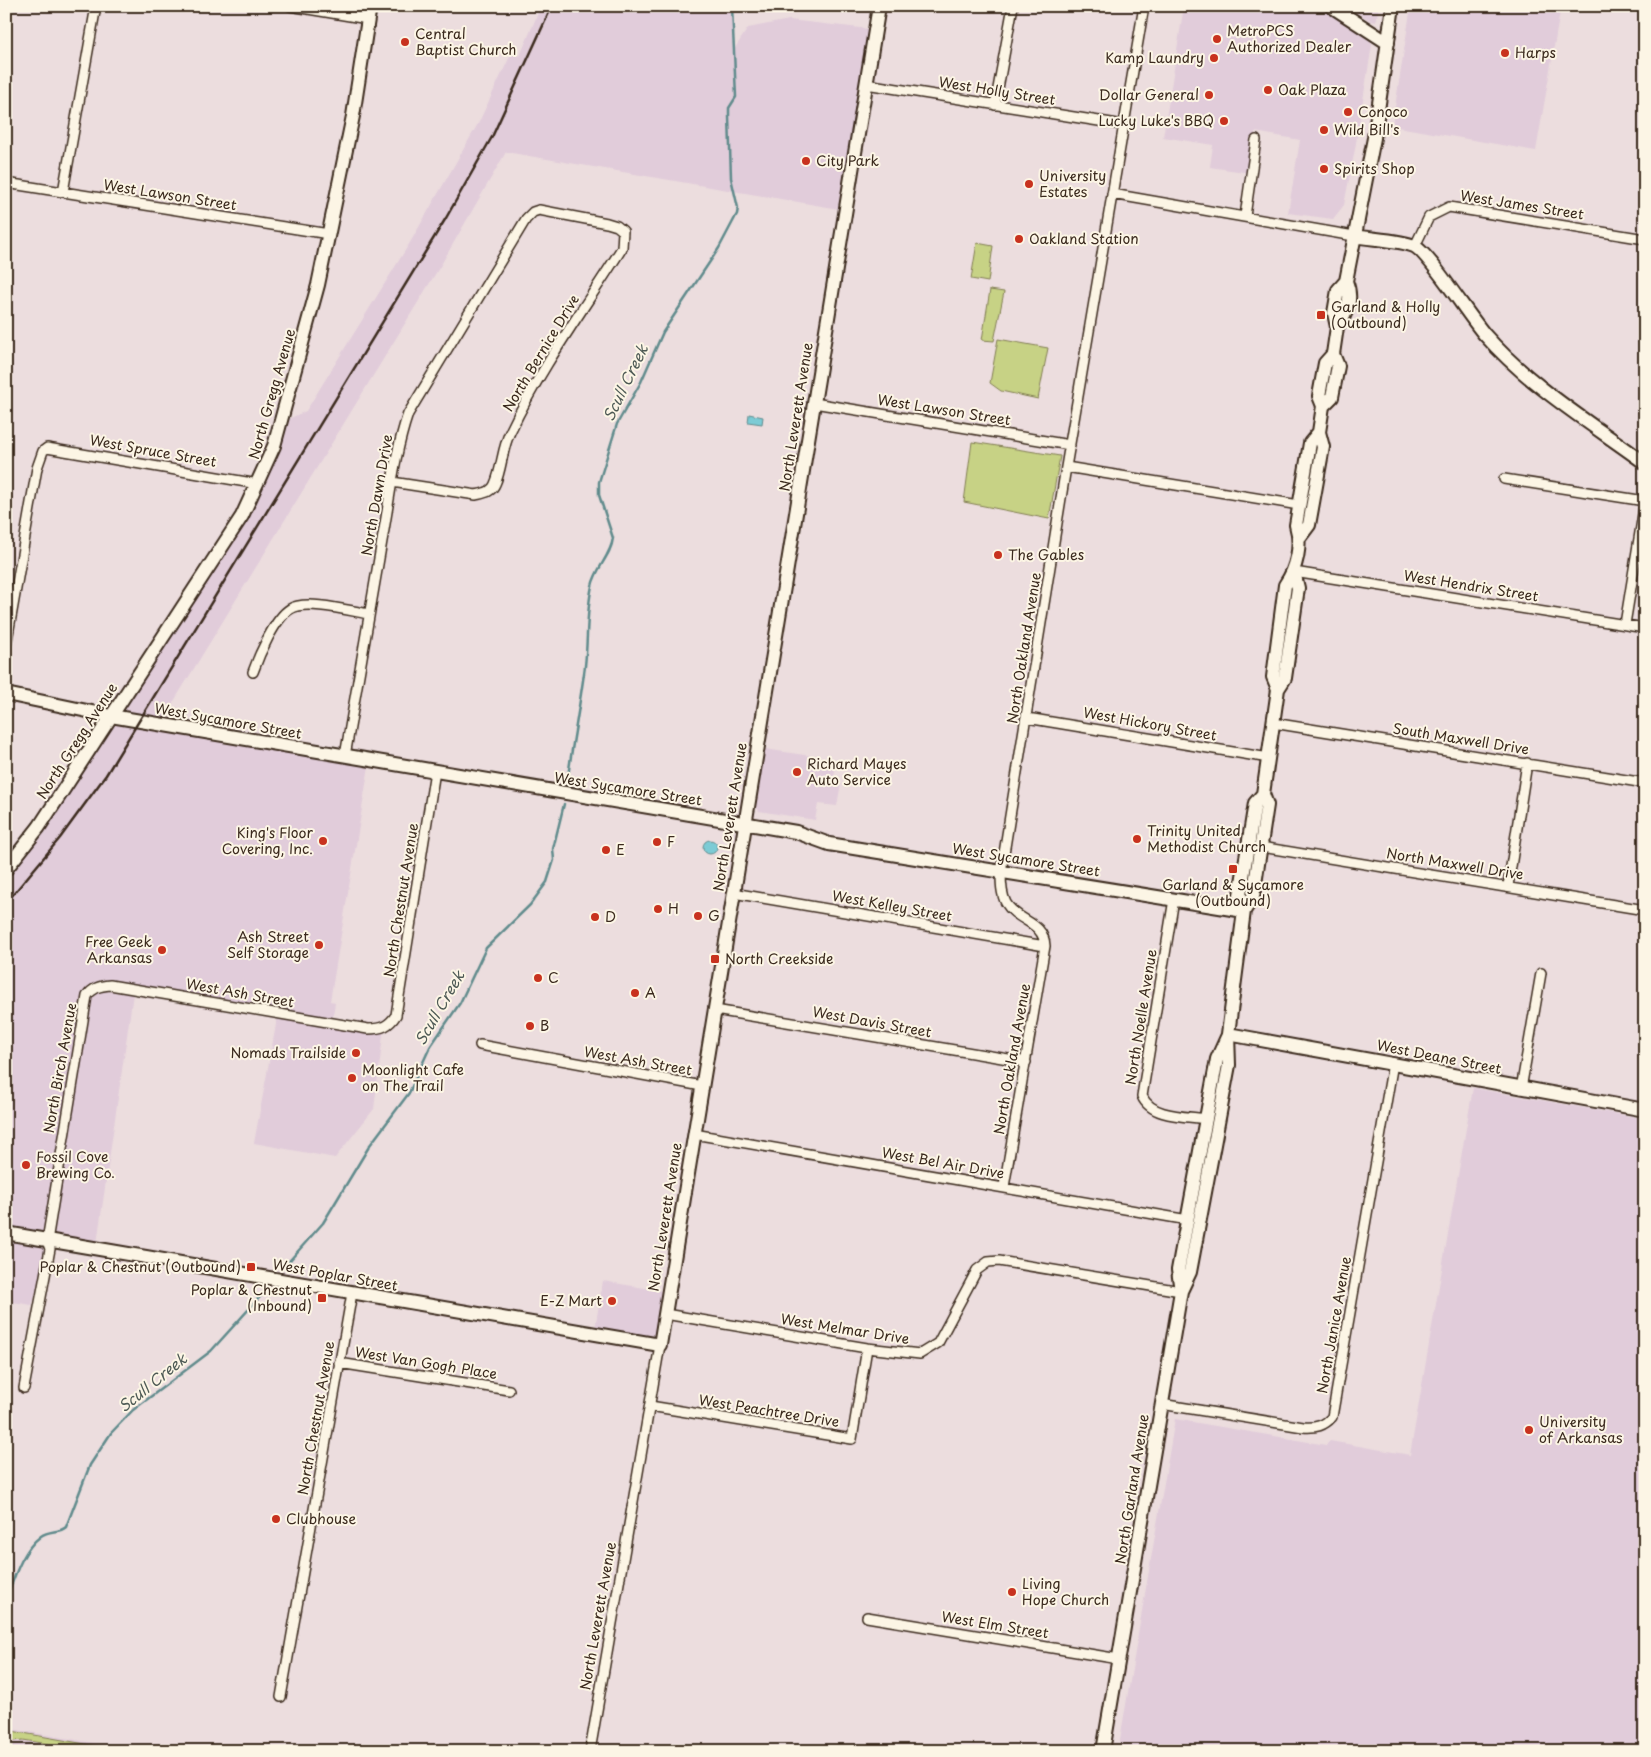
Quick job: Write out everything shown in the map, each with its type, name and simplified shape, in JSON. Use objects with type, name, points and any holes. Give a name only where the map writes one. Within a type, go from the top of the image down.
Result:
[{"type":"street","points":[[62,192],[96,6]]},
{"type":"street","points":[[290,6],[368,20]]},
{"type":"street","name":"North Gregg Avenue","points":[[6,869],[39,827],[242,516],[258,484],[282,422],[330,234],[354,116],[370,6]]},
{"type":"street","name":"North Leverett Avenue","points":[[590,1751],[650,1406],[879,6]]},
{"type":"street","points":[[995,105],[1013,6]]},
{"type":"street","name":"North Oakland Avenue","points":[[1004,1187],[1045,938],[1040,928],[1014,913],[1005,902],[1001,886],[1001,872],[1066,467],[1144,6]]},
{"type":"street","points":[[1331,6],[1388,43]]},
{"type":"street","name":"North Garland Avenue","points":[[1300,537],[1309,525],[1323,447],[1319,432],[1323,406],[1332,398],[1338,366],[1333,354],[1337,327],[1334,313],[1338,290],[1346,281],[1374,138],[1393,6]]},
{"type":"street","name":"West Holly Street","points":[[866,84],[1124,125]]},
{"type":"street","points":[[1245,216],[1256,140]]},
{"type":"street","name":"West Lawson Street","points":[[6,182],[330,234]]},
{"type":"street","points":[[1112,194],[1415,246],[1432,262],[1463,309],[1512,362],[1558,402],[1645,463]]},
{"type":"street","name":"West James Street","points":[[1415,246],[1430,216],[1449,207],[1645,239]]},
{"type":"street","name":"North Dawn Drive","points":[[344,756],[399,440],[408,414],[526,219],[533,212],[539,210],[606,223],[617,226],[623,231]]},
{"type":"street","name":"North Bernice Drive","points":[[392,482],[476,495],[488,492],[495,485],[502,452],[511,430],[534,388],[622,248],[623,231]]},
{"type":"street","name":"West Lawson Street","points":[[814,403],[1070,445]]},
{"type":"street","name":"North Garland Avenue","points":[[1244,911],[1253,897],[1267,805],[1264,794],[1278,689],[1285,678],[1298,588],[1294,572],[1300,537],[1296,524],[1310,443],[1319,432]]},
{"type":"street","name":"West Spruce Street","points":[[6,646],[38,468],[43,450],[47,448],[88,454],[258,484]]},
{"type":"street","points":[[1066,467],[1299,505]]},
{"type":"street","points":[[1504,479],[1645,501],[1624,624]]},
{"type":"street","name":"West Hendrix Street","points":[[1294,572],[1645,628]]},
{"type":"street","points":[[253,672],[259,654],[282,616],[290,608],[302,605],[321,606],[369,614]]},
{"type":"street","name":"West Sycamore Street","points":[[6,694],[111,716],[796,832],[829,844],[1244,911]]},
{"type":"street","name":"West Hickory Street","points":[[1027,718],[1269,758]]},
{"type":"street","name":"South Maxwell Drive","points":[[1274,723],[1645,783]]},
{"type":"street","points":[[1508,886],[1527,763]]},
{"type":"street","name":"North Chestnut Avenue","points":[[384,1027],[396,1015],[435,771]]},
{"type":"street","name":"North Garland Avenue","points":[[1103,1751],[1181,1291],[1190,1272],[1220,1124],[1230,1061],[1228,1034],[1244,911],[1240,895],[1255,803],[1264,794]]},
{"type":"street","name":"North Maxwell Drive","points":[[1261,847],[1508,886],[1645,910]]},
{"type":"street","name":"West Kelley Street","points":[[733,893],[1045,946]]},
{"type":"street","name":"North Noelle Avenue","points":[[1174,900],[1142,1096],[1153,1110],[1207,1120]]},
{"type":"street","points":[[1522,1088],[1541,973]]},
{"type":"street","name":"West Ash Street","points":[[92,990],[110,985],[368,1029],[384,1027]]},
{"type":"street","name":"North Birch Avenue","points":[[24,1388],[50,1249],[47,1241],[84,1005],[92,990]]},
{"type":"street","name":"West Davis Street","points":[[715,1010],[1026,1062]]},
{"type":"street","name":"North Garland Avenue","points":[[1181,1291],[1178,1270],[1217,1059],[1228,1034]]},
{"type":"street","name":"West Deane Street","points":[[1228,1034],[1645,1110]]},
{"type":"street","name":"West Ash Street","points":[[480,1045],[702,1086]]},
{"type":"street","name":"North Janice Avenue","points":[[1161,1404],[1315,1428],[1326,1424],[1332,1417],[1393,1063]]},
{"type":"street","name":"West Bel Air Drive","points":[[694,1134],[1188,1220]]},
{"type":"street","name":"West Poplar Street","points":[[6,1233],[660,1345]]},
{"type":"street","name":"West Melmar Drive","points":[[665,1314],[867,1348],[920,1354],[938,1342],[970,1281],[977,1270],[988,1262],[999,1261],[1181,1291]]},
{"type":"street","name":"North Chestnut Avenue","points":[[281,1697],[352,1293]]},
{"type":"street","name":"West Peachtree Drive","points":[[650,1406],[852,1438],[867,1348]]},
{"type":"street","name":"West Van Gogh Place","points":[[339,1363],[509,1390]]},
{"type":"street","name":"West Elm Street","points":[[867,1616],[1119,1659]]},
{"type":"shaded area","points":[[541,6],[732,6],[733,51],[748,28],[789,20],[869,29],[839,209],[506,152],[442,263],[160,724],[370,760],[330,1001],[335,1002],[332,1022],[384,1027],[374,1109],[335,1158],[254,1143],[278,1014],[110,985],[93,990],[133,994],[97,1243],[52,1237],[32,1305],[6,1301],[6,869],[242,516],[282,422],[306,411],[411,241],[479,122],[512,52],[520,56]]},
{"type":"shaded area","name":"Oak Plaza","points":[[1184,6],[1319,6],[1370,40],[1372,45],[1344,205],[1333,219],[1288,213],[1300,140],[1255,132],[1251,173],[1210,167],[1213,145],[1163,137]]},
{"type":"shaded area","points":[[1346,6],[1379,6],[1376,22],[1371,21]]},
{"type":"shaded area","points":[[1411,6],[1561,6],[1536,151],[1392,126]]},
{"type":"shaded area","points":[[765,749],[837,760],[833,781],[841,783],[837,806],[818,804],[815,820],[759,811],[755,805]]},
{"type":"shaded area","name":"University of Arkansas","points":[[1473,1088],[1645,1119],[1645,1751],[1118,1751],[1175,1419],[1326,1445],[1330,1441],[1410,1455]]},
{"type":"shaded area","points":[[603,1281],[668,1292],[660,1345],[594,1334]]},
{"type":"shaded area","points":[[6,1728],[141,1751],[6,1751]]},
{"type":"green space","points":[[977,243],[993,246],[988,282],[971,279]]},
{"type":"green space","points":[[990,290],[1004,292],[994,341],[982,340]]},
{"type":"green space","points":[[998,339],[1048,348],[1038,399],[1001,391],[990,383]]},
{"type":"green space","points":[[972,442],[1060,456],[1049,519],[964,502]]},
{"type":"green space","points":[[6,1730],[125,1751],[93,1751],[23,1740],[6,1742]]},
{"type":"water","points":[[749,414],[763,417],[762,424],[748,422]]},
{"type":"water","points":[[710,840],[715,842],[717,847],[715,852],[710,854],[705,852],[703,847],[705,842]]},
{"type":"waterway","name":"Scull Creek","points":[[567,784],[585,666],[590,596],[594,579],[612,544],[613,538],[599,495],[599,482],[617,424],[641,382],[663,332],[719,248],[737,214],[738,208],[731,178],[729,116],[729,108],[736,97],[732,6]]},
{"type":"waterway","name":"Scull Creek","points":[[283,1268],[323,1223],[370,1145],[409,1093],[430,1047],[460,1003],[486,948],[530,905],[547,882],[554,860],[553,849],[564,804]]},
{"type":"waterway","name":"Scull Creek","points":[[6,1600],[19,1565],[34,1542],[44,1534],[66,1527],[90,1465],[111,1433],[133,1410],[211,1351],[267,1289]]},
{"type":"railway","points":[[6,903],[60,838],[106,775],[446,218],[492,137],[552,6]]},
{"type":"place","name":"MetroPCS Authorized Dealer","points":[[1217,39]]},
{"type":"place","name":"Central Baptist Church","points":[[405,42]]},
{"type":"place","name":"Harps","points":[[1505,53]]},
{"type":"place","name":"Kamp Laundry","points":[[1214,58]]},
{"type":"place","name":"Oak Plaza","points":[[1268,90]]},
{"type":"place","name":"Dollar General","points":[[1209,95]]},
{"type":"place","name":"Conoco","points":[[1348,112]]},
{"type":"place","name":"Lucky Luke's BBQ","points":[[1224,121]]},
{"type":"place","name":"Wild Bill's","points":[[1324,130]]},
{"type":"place","name":"City Park","points":[[806,161]]},
{"type":"place","name":"Spirits Shop","points":[[1324,169]]},
{"type":"place","name":"University Estates","points":[[1029,184]]},
{"type":"place","name":"Oakland Station","points":[[1019,239]]},
{"type":"place","name":"Garland & Holly (Outbound)","points":[[1321,315]]},
{"type":"place","name":"The Gables","points":[[998,555]]},
{"type":"place","name":"Richard Mayes Auto Service","points":[[797,772]]},
{"type":"place","name":"Trinity United Methodist Church","points":[[1137,839]]},
{"type":"place","name":"King's Floor Covering, Inc.","points":[[323,841]]},
{"type":"place","name":"F","points":[[657,842]]},
{"type":"place","name":"E","points":[[606,850]]},
{"type":"place","name":"Garland & Sycamore (Outbound)","points":[[1233,869]]},
{"type":"place","name":"H","points":[[658,909]]},
{"type":"place","name":"G","points":[[698,916]]},
{"type":"place","name":"D","points":[[595,917]]},
{"type":"place","name":"Ash Street Self Storage","points":[[319,945]]},
{"type":"place","name":"Free Geek Arkansas","points":[[162,950]]},
{"type":"place","name":"North Creekside","points":[[715,959]]},
{"type":"place","name":"C","points":[[538,978]]},
{"type":"place","name":"A","points":[[635,993]]},
{"type":"place","name":"B","points":[[530,1026]]},
{"type":"place","name":"Nomads Trailside","points":[[356,1053]]},
{"type":"place","name":"Moonlight Cafe on The Trail","points":[[352,1078]]},
{"type":"place","name":"Fossil Cove Brewing Co.","points":[[26,1165]]},
{"type":"place","name":"Poplar & Chestnut (Outbound)","points":[[251,1267]]},
{"type":"place","name":"Poplar & Chestnut (Inbound)","points":[[322,1298]]},
{"type":"place","name":"E-Z Mart","points":[[612,1301]]},
{"type":"place","name":"University of Arkansas","points":[[1529,1430]]},
{"type":"place","name":"Clubhouse","points":[[276,1519]]},
{"type":"place","name":"Living Hope Church","points":[[1012,1592]]}]
